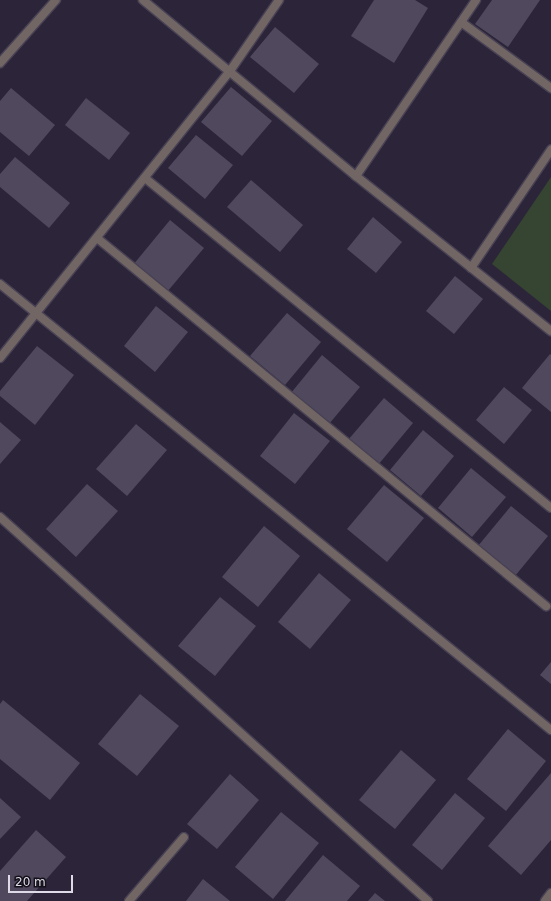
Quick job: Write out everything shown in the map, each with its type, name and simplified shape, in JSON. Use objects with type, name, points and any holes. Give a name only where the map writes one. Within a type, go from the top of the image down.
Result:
[{"type":"street","points":[[0,63],[56,0]]},
{"type":"street","points":[[143,0],[356,176],[551,331]]},
{"type":"street","points":[[0,358],[230,71],[279,0]]},
{"type":"street","points":[[356,176],[476,0]]},
{"type":"street","points":[[461,22],[551,88]]},
{"type":"street","points":[[471,268],[551,150]]},
{"type":"street","points":[[145,178],[550,504]]},
{"type":"street","points":[[97,238],[546,606]]},
{"type":"street","points":[[0,284],[551,730]]},
{"type":"street","points":[[0,517],[428,901]]},
{"type":"street","points":[[134,900],[184,837]]},
{"type":"street","points":[[545,901],[551,893]]},
{"type":"green space","points":[[551,177],[551,311],[492,264]]},
{"type":"building","points":[[374,0],[415,0],[428,8],[394,63],[351,36]]},
{"type":"building","points":[[492,0],[540,0],[508,47],[475,24]]},
{"type":"building","points":[[275,27],[319,64],[294,93],[250,57]]},
{"type":"building","points":[[231,87],[272,121],[242,156],[201,122]]},
{"type":"building","points":[[11,88],[55,125],[29,156],[0,132],[0,101]]},
{"type":"building","points":[[86,98],[130,133],[109,160],[65,125]]},
{"type":"building","points":[[196,135],[233,165],[205,199],[168,168]]},
{"type":"building","points":[[15,157],[70,203],[49,228],[0,187],[0,174]]},
{"type":"building","points":[[251,180],[303,225],[280,252],[227,207]]},
{"type":"building","points":[[373,217],[402,242],[376,273],[347,249]]},
{"type":"building","points":[[170,220],[204,248],[167,292],[133,265]]},
{"type":"building","points":[[455,276],[483,299],[454,334],[426,311]]},
{"type":"building","points":[[156,306],[188,332],[155,372],[124,346]]},
{"type":"building","points":[[287,313],[321,342],[285,385],[250,356]]},
{"type":"building","points":[[37,346],[74,375],[35,425],[0,396],[0,391]]},
{"type":"building","points":[[550,354],[551,355],[551,412],[522,388]]},
{"type":"building","points":[[322,355],[360,387],[329,424],[291,393]]},
{"type":"building","points":[[504,387],[532,410],[504,444],[476,420]]},
{"type":"building","points":[[384,398],[413,423],[378,465],[348,440]]},
{"type":"building","points":[[294,413],[330,441],[295,484],[260,456]]},
{"type":"building","points":[[0,422],[21,440],[0,464]]},
{"type":"building","points":[[136,424],[167,450],[127,496],[96,469]]},
{"type":"building","points":[[423,430],[454,456],[421,496],[390,470]]},
{"type":"building","points":[[471,468],[506,497],[472,537],[438,508]]},
{"type":"building","points":[[87,484],[118,511],[76,557],[46,529]]},
{"type":"building","points":[[384,485],[424,518],[387,562],[347,529]]},
{"type":"building","points":[[511,506],[548,536],[515,576],[478,546]]},
{"type":"building","points":[[264,526],[300,556],[258,607],[222,577]]},
{"type":"building","points":[[319,573],[351,600],[310,649],[278,622]]},
{"type":"building","points":[[220,597],[256,626],[215,676],[178,646]]},
{"type":"building","points":[[551,662],[551,684],[540,675]]},
{"type":"building","points":[[140,694],[179,726],[137,776],[98,744]]},
{"type":"building","points":[[3,700],[80,763],[50,800],[0,759],[0,704]]},
{"type":"building","points":[[508,729],[546,761],[506,811],[467,779]]},
{"type":"building","points":[[401,750],[436,780],[395,829],[359,800]]},
{"type":"building","points":[[551,773],[551,840],[521,875],[488,846]]},
{"type":"building","points":[[230,774],[259,800],[217,849],[187,824]]},
{"type":"building","points":[[455,793],[485,818],[442,870],[412,845]]},
{"type":"building","points":[[0,798],[21,817],[0,839]]},
{"type":"building","points":[[281,812],[319,843],[273,899],[235,867]]},
{"type":"building","points":[[36,830],[66,857],[27,901],[0,901],[0,871]]},
{"type":"building","points":[[323,855],[360,886],[347,901],[285,901]]},
{"type":"building","points":[[203,879],[230,901],[186,901]]},
{"type":"building","points":[[375,893],[385,901],[368,901]]}]
